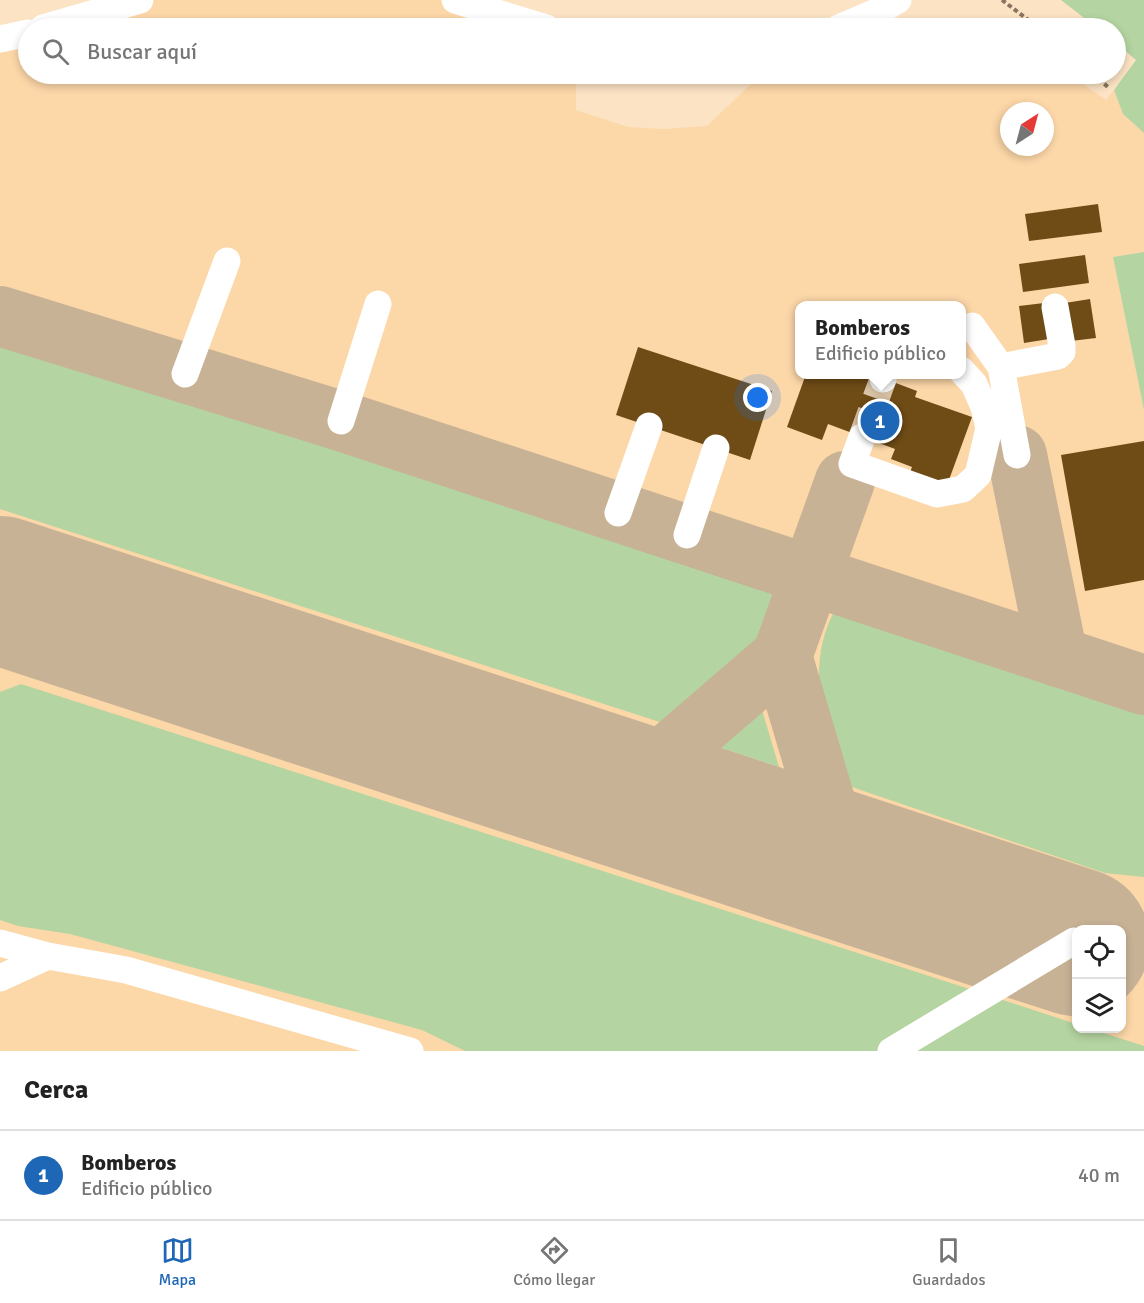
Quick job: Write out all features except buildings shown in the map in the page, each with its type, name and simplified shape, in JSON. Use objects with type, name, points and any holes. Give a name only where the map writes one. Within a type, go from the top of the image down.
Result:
[{"type":"street","points":[[78,18],[140,0]]},
{"type":"street","points":[[455,0],[514,18]]},
{"type":"street","points":[[862,18],[898,0]]},
{"type":"street","points":[[0,39],[18,35]]},
{"type":"street","points":[[185,375],[227,261]]},
{"type":"street","points":[[340,421],[378,304]]},
{"type":"street","points":[[1001,367],[1058,356],[1062,352],[1054,307]]},
{"type":"street","points":[[972,326],[1001,367],[1017,455]]},
{"type":"street","points":[[862,437],[849,473],[937,494],[963,489],[978,475],[989,429],[984,407],[974,384],[966,375]]},
{"type":"street","points":[[618,513],[649,426]]},
{"type":"street","points":[[687,535],[716,448]]},
{"type":"street","points":[[891,1051],[1072,942]]},
{"type":"street","points":[[0,943],[48,956],[126,970],[410,1051]]},
{"type":"street","points":[[0,978],[48,956]]},
{"type":"path","points":[[1002,0],[1026,18]]},
{"type":"path","points":[[1104,84],[1109,88]]},
{"type":"shaded area","points":[[140,0],[455,0],[514,18],[78,18]]},
{"type":"shaded area","points":[[18,35],[18,84],[576,84],[576,110],[628,127],[664,129],[707,126],[751,84],[1083,84],[1106,100],[1114,90],[1123,114],[1144,133],[1144,252],[1113,257],[1144,410],[1144,1051],[0,1051],[0,39]]},
{"type":"green space","points":[[1061,0],[1144,0],[1144,133],[1123,114],[1114,90],[1118,84],[1126,84],[1126,74],[1136,60],[1126,52],[1126,18],[1084,18]]},
{"type":"green space","points":[[1144,252],[1144,410],[1113,257]]},
{"type":"green space","points":[[0,327],[772,578],[778,587],[767,623],[751,656],[727,685],[697,708],[663,723],[0,509]]},
{"type":"green space","points":[[846,605],[1144,700],[1144,877],[1105,873],[846,785],[824,719],[819,674],[826,630],[836,608]]},
{"type":"green space","points":[[21,684],[1072,1023],[1072,1033],[1103,1033],[1144,1046],[1144,1051],[465,1051],[422,1030],[70,934],[18,926],[0,920],[0,692]]},
{"type":"green space","points":[[759,700],[779,767],[709,744]]},
{"type":"taxiway","points":[[0,316],[341,421],[1144,685]]},
{"type":"taxiway","points":[[1017,455],[1058,657]]},
{"type":"taxiway","points":[[623,793],[782,656],[845,481]]},
{"type":"taxiway","points":[[782,656],[844,865]]},
{"type":"runway","points":[[0,590],[1072,941]]},
{"type":"tunnel","points":[[862,437],[883,379]]},
{"type":"place","name":"Bomberos","points":[[880,421]]}]
